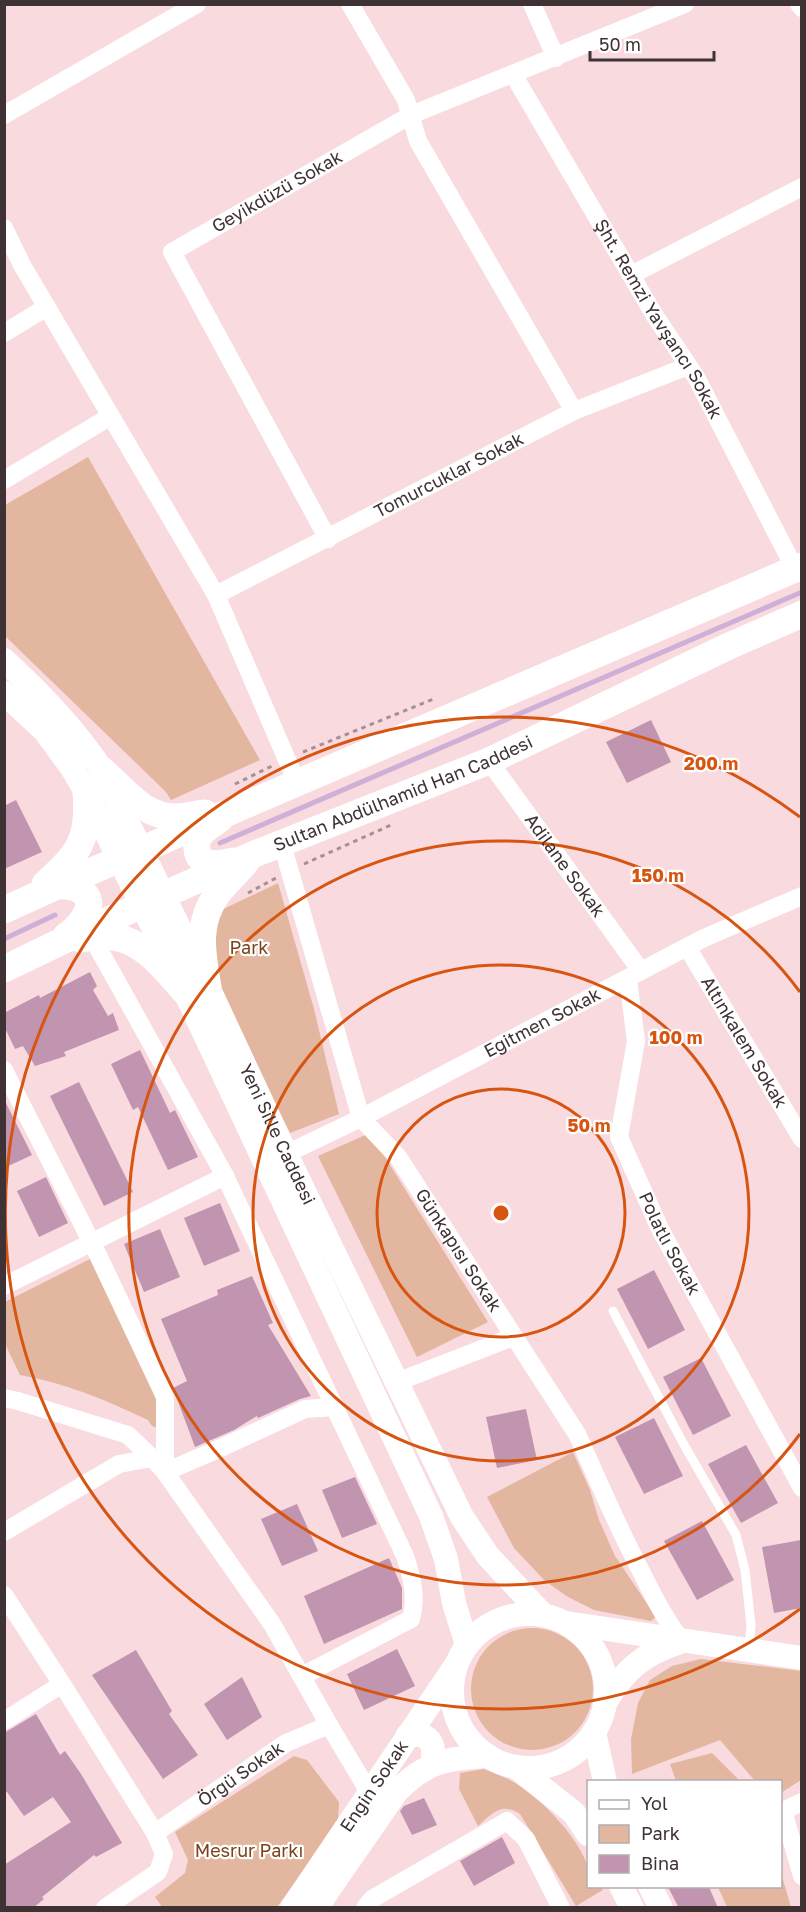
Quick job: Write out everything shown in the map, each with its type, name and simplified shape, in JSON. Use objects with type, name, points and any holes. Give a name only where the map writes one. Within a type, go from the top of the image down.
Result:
[{"type":"main road","points":[[4,910],[798,568]]},
{"type":"main road","name":"Sultan Abdülhamid Han Caddesi","points":[[4,969],[252,855],[489,761],[801,614]]},
{"type":"main road","name":"Yeni Sille Caddesi","points":[[4,660],[57,711],[86,746],[102,770],[130,854],[196,989],[431,1516],[446,1559],[462,1654]]},
{"type":"main road","name":"Yeni Sille Caddesi","points":[[4,693],[45,731],[130,854]]},
{"type":"main road","points":[[102,770],[137,803],[153,814],[176,817],[236,809]]},
{"type":"main road","points":[[31,897],[71,859],[79,848],[86,822],[86,792]]},
{"type":"main road","points":[[236,809],[203,831],[198,837],[197,853],[201,859],[215,865],[252,855]]},
{"type":"main road","points":[[58,943],[92,937],[116,937],[139,947],[196,989],[203,959],[204,920],[219,892],[252,855]]},
{"type":"main road","points":[[57,886],[80,888],[89,905],[83,920],[58,943]]},
{"type":"main road","name":"Yeni Sille Caddesi","points":[[196,989],[286,1154],[462,1517],[488,1556],[554,1619]]},
{"type":"main road","points":[[554,1619],[584,1637],[598,1656],[605,1679],[605,1703],[601,1718],[594,1732],[580,1749],[560,1761],[539,1767],[516,1767],[501,1763],[471,1742],[460,1725],[453,1705],[452,1684],[462,1654],[482,1629],[501,1619],[521,1614],[554,1619],[682,1641],[801,1658]]},
{"type":"main road","points":[[605,1703],[616,1684],[646,1655],[682,1641]]},
{"type":"main road","name":"Engin Sokak","points":[[292,1908],[462,1654]]},
{"type":"main road","points":[[594,1732],[605,1780]]},
{"type":"main road","points":[[408,1735],[418,1734],[427,1737],[433,1744],[432,1764]]},
{"type":"main road","name":"Engin Sokak","points":[[316,1908],[397,1791],[412,1777],[432,1764],[456,1758],[488,1756]]},
{"type":"main road","points":[[516,1767],[574,1813],[587,1832]]},
{"type":"main road","points":[[651,1888],[661,1908]]},
{"type":"street","points":[[4,115],[197,4]]},
{"type":"street","points":[[350,4],[406,100],[418,141],[574,411]]},
{"type":"street","points":[[532,4],[556,57]]},
{"type":"street","name":"Geyikdüzü Sokak","points":[[328,539],[172,252],[411,115],[685,4]]},
{"type":"street","name":"Şht. Remzi Yavşancı Sokak","points":[[513,74],[631,275],[688,366],[798,568]]},
{"type":"street","points":[[631,275],[801,187]]},
{"type":"street","points":[[4,228],[22,265],[216,595],[297,783]]},
{"type":"street","points":[[4,333],[47,307]]},
{"type":"street","name":"Tomurcuklar Sokak","points":[[216,595],[574,411],[688,366]]},
{"type":"street","points":[[4,480],[111,416]]},
{"type":"street","name":"Adilane Sokak","points":[[489,761],[635,975]]},
{"type":"street","name":"Günkapısı Sokak","points":[[282,844],[361,1118],[398,1157],[576,1434],[624,1541],[668,1623],[682,1641]]},
{"type":"street","name":"Eğitmen Sokak","points":[[286,1154],[361,1118],[704,938],[801,896]]},
{"type":"street","points":[[92,937],[225,1176],[336,1407],[405,1556],[412,1577],[414,1609],[411,1619],[302,1676]]},
{"type":"street","name":"Altınkalem Sokak","points":[[687,947],[797,1120],[801,1139]]},
{"type":"street","name":"Polatlı Sokak","points":[[635,975],[636,1041],[619,1137],[660,1229],[801,1488]]},
{"type":"street","points":[[4,1070],[92,1241],[165,1397],[165,1472]]},
{"type":"street","points":[[4,1286],[225,1176]]},
{"type":"street","points":[[397,1382],[513,1337]]},
{"type":"street","points":[[4,1382],[11,1399],[128,1435],[165,1472],[272,1624],[369,1792]]},
{"type":"street","points":[[165,1472],[304,1409],[336,1407]]},
{"type":"street","points":[[4,1532],[119,1464],[152,1458]]},
{"type":"street","points":[[4,1595],[155,1833],[164,1854],[158,1872],[105,1908]]},
{"type":"street","points":[[4,1721],[62,1684]]},
{"type":"street","name":"Örgü Sokak","points":[[155,1833],[286,1743],[329,1725]]},
{"type":"street","points":[[801,1802],[783,1811],[801,1876]]},
{"type":"street","points":[[364,1908],[372,1899],[507,1821],[526,1839],[561,1908]]},
{"type":"lane","points":[[613,1311],[683,1443],[736,1535],[745,1570],[751,1625],[749,1651]]},
{"type":"green space","points":[[88,457],[260,760],[171,800],[166,792],[5,636],[5,505]]},
{"type":"green space","name":"Park","points":[[278,883],[314,1009],[339,1114],[290,1133],[192,937],[198,921]]},
{"type":"green space","points":[[370,1133],[488,1322],[417,1357],[318,1156]]},
{"type":"green space","points":[[90,1259],[166,1415],[159,1428],[152,1426],[148,1420],[85,1393],[20,1375],[5,1344],[5,1302]]},
{"type":"green space","points":[[573,1452],[615,1556],[656,1617],[651,1621],[594,1610],[568,1597],[545,1581],[514,1548],[487,1497]]},
{"type":"green space","points":[[532,1628],[555,1633],[566,1638],[575,1646],[583,1655],[588,1666],[593,1689],[588,1712],[583,1723],[575,1732],[566,1740],[555,1745],[532,1750],[509,1745],[498,1740],[489,1732],[481,1723],[476,1712],[471,1689],[476,1666],[481,1655],[489,1646],[498,1638],[509,1633]]},
{"type":"green space","points":[[701,1659],[801,1671],[801,1780],[782,1792],[782,1780],[754,1780],[720,1740],[632,1774],[631,1739],[638,1703],[650,1680],[672,1666]]},
{"type":"green space","points":[[712,1753],[739,1780],[676,1780],[670,1764]]},
{"type":"green space","name":"Mesrur Parkı","points":[[294,1756],[307,1760],[339,1802],[338,1824],[277,1907],[162,1907],[155,1897],[185,1873],[188,1860],[175,1832]]},
{"type":"green space","points":[[484,1769],[510,1780],[544,1805],[565,1828],[581,1852],[587,1864],[587,1888],[602,1888],[603,1890],[576,1906],[520,1814],[502,1809],[478,1826],[459,1789],[460,1773]]},
{"type":"green space","points":[[782,1876],[791,1907],[727,1907],[718,1888],[782,1888]]},
{"type":"building","points":[[651,720],[671,762],[627,783],[606,742]]},
{"type":"building","points":[[16,800],[42,852],[4,869],[4,806]]},
{"type":"building","points":[[90,972],[97,986],[93,990],[108,1016],[113,1013],[119,1030],[64,1052],[66,1056],[35,1066],[23,1046],[15,1049],[4,1026],[4,1013],[39,995],[40,998]]},
{"type":"building","points":[[140,1050],[170,1113],[175,1110],[198,1157],[168,1170],[138,1107],[133,1110],[111,1064]]},
{"type":"building","points":[[79,1082],[133,1192],[104,1206],[50,1096]]},
{"type":"building","points":[[4,1099],[32,1155],[4,1168]]},
{"type":"building","points":[[46,1177],[68,1223],[39,1237],[17,1191]]},
{"type":"building","points":[[220,1203],[240,1251],[204,1266],[184,1218]]},
{"type":"building","points":[[160,1229],[180,1277],[144,1292],[124,1244]]},
{"type":"building","points":[[654,1270],[685,1330],[648,1349],[617,1289]]},
{"type":"building","points":[[252,1276],[273,1323],[268,1325],[311,1396],[258,1418],[257,1416],[234,1430],[195,1447],[173,1388],[187,1381],[161,1319],[218,1295],[217,1290]]},
{"type":"building","points":[[701,1358],[731,1416],[693,1435],[663,1377]]},
{"type":"building","points":[[526,1409],[537,1460],[497,1468],[486,1417]]},
{"type":"building","points":[[654,1418],[683,1476],[644,1494],[615,1437]]},
{"type":"building","points":[[746,1445],[778,1503],[741,1523],[708,1464]]},
{"type":"building","points":[[355,1477],[377,1524],[342,1538],[322,1490]]},
{"type":"building","points":[[297,1504],[318,1551],[282,1566],[261,1519]]},
{"type":"building","points":[[702,1521],[734,1580],[697,1600],[664,1541]]},
{"type":"building","points":[[801,1540],[801,1608],[774,1613],[762,1547]]},
{"type":"building","points":[[389,1558],[402,1588],[402,1609],[324,1644],[304,1596]]},
{"type":"building","points":[[397,1649],[415,1686],[364,1710],[347,1674]]},
{"type":"building","points":[[136,1650],[172,1711],[169,1714],[198,1755],[163,1779],[92,1675]]},
{"type":"building","points":[[242,1677],[262,1717],[227,1740],[204,1704]]},
{"type":"building","points":[[36,1714],[60,1755],[65,1751],[81,1774],[122,1843],[96,1857],[94,1855],[42,1897],[44,1899],[33,1908],[8,1908],[4,1903],[4,1865],[71,1822],[53,1797],[24,1816],[7,1792],[4,1792],[4,1733]]},
{"type":"building","points":[[424,1798],[437,1825],[412,1835],[400,1811],[404,1806]]},
{"type":"building","points":[[502,1837],[515,1863],[474,1886],[460,1861]]},
{"type":"building","points":[[669,1888],[709,1888],[718,1908],[679,1908]]},
{"type":"waterway","points":[[220,843],[802,592]]},
{"type":"waterway","points":[[4,939],[55,915]]}]
